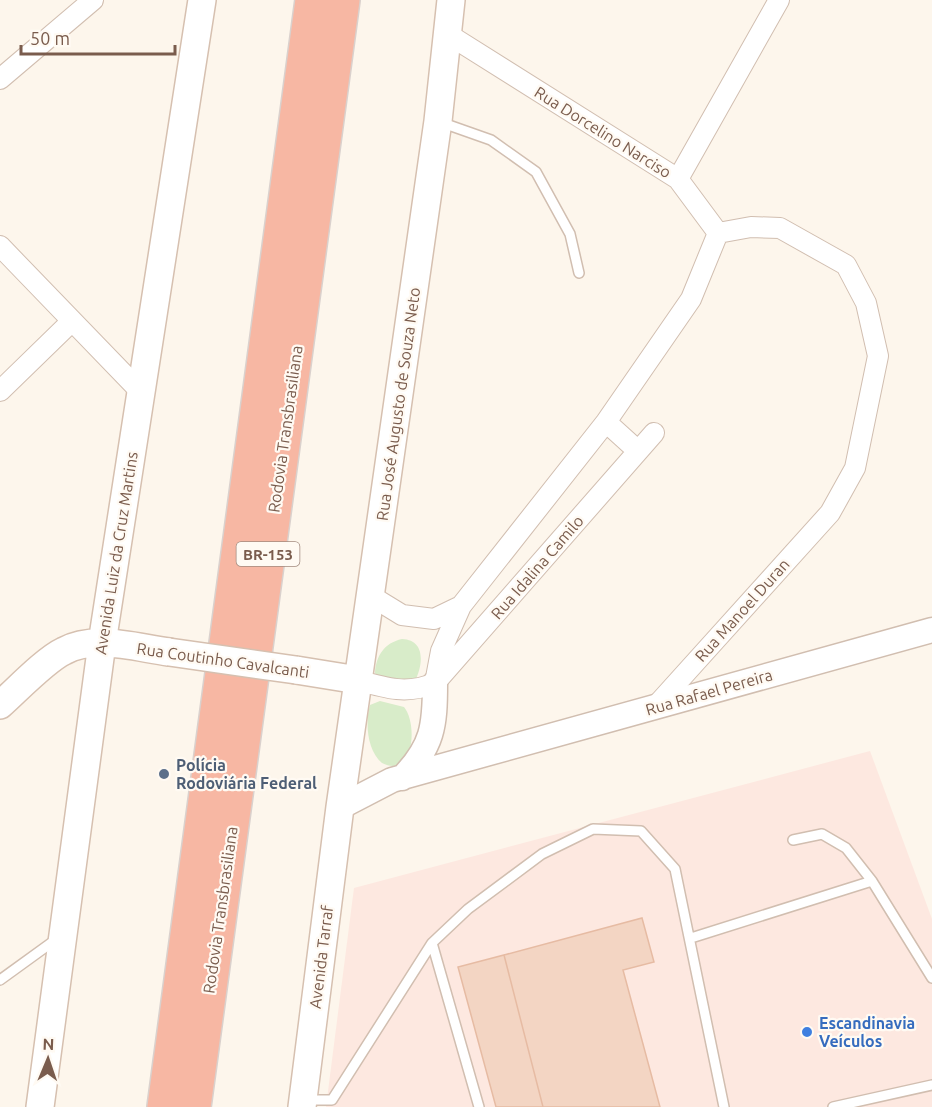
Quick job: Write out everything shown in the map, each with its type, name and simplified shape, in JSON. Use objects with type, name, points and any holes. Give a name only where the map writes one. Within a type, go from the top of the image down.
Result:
[{"type":"highway","name":"Rodovia Transbrasiliana","points":[[164,1107],[312,0]]},
{"type":"highway","name":"Rodovia Transbrasiliana","points":[[194,1107],[343,0]]},
{"type":"main road","name":"Avenida Luiz da Cruz Martins","points":[[40,1107],[102,643],[202,0]]},
{"type":"main road","name":"Rua José Augusto de Souza Neto","points":[[340,807],[438,122],[451,0]]},
{"type":"main road","name":"Rua Coutinho Cavalcanti","points":[[0,705],[63,651],[102,643],[358,680]]},
{"type":"main road","name":"Avenida Tarraf","points":[[302,1103],[340,807]]},
{"type":"street","points":[[0,80],[93,0]]},
{"type":"street","name":"Rua Dorcelino Narciso","points":[[446,33],[678,179],[779,0]]},
{"type":"street","points":[[678,179],[718,233]]},
{"type":"street","name":"Rua Manoel Duran","points":[[655,707],[830,513],[855,468],[878,356],[866,303],[846,265],[780,228],[751,227],[718,233]]},
{"type":"street","name":"Rua Idalina Camilo","points":[[402,778],[424,753],[434,724],[435,683],[441,651],[461,606],[606,422],[691,299],[718,233]]},
{"type":"street","points":[[0,246],[141,392]]},
{"type":"street","points":[[0,391],[72,321]]},
{"type":"street","points":[[606,422],[638,451]]},
{"type":"street","name":"Rua Idalina Camilo","points":[[435,683],[654,433]]},
{"type":"street","name":"Rua Idalina Camilo","points":[[371,596],[402,615],[434,619],[461,606]]},
{"type":"street","name":"Rua Rafael Pereira","points":[[340,807],[383,783],[932,630]]},
{"type":"street","points":[[358,680],[394,690],[415,689],[435,683]]},
{"type":"street","points":[[434,724],[447,742],[458,748],[486,755]]},
{"type":"lane","points":[[438,122],[491,140],[536,172],[570,234],[579,273]]},
{"type":"lane","points":[[302,1103],[336,1104],[432,943],[468,909],[542,854],[593,829],[641,831],[675,869],[724,1107]]},
{"type":"lane","points":[[793,840],[822,834],[846,848],[872,880],[932,978]]},
{"type":"lane","points":[[691,938],[872,880]]},
{"type":"lane","points":[[0,980],[63,935]]},
{"type":"lane","points":[[432,943],[479,1107]]},
{"type":"lane","points":[[832,1107],[932,1085]]},
{"type":"shaded area","points":[[870,751],[932,919],[932,1107],[326,1107],[354,888]]},
{"type":"green space","points":[[402,639],[410,640],[419,649],[421,661],[415,681],[378,679],[375,673],[382,651],[390,644]]},
{"type":"green space","points":[[380,701],[404,707],[411,725],[412,736],[407,757],[401,763],[393,766],[382,763],[377,758],[368,736],[370,705]]},
{"type":"building","points":[[642,918],[654,962],[623,970],[660,1107],[543,1107],[504,955]]},
{"type":"building","points":[[504,955],[543,1107],[496,1107],[458,967]]},
{"type":"place","name":"Polícia Rodoviária Federal","points":[[164,774]]},
{"type":"place","name":"Escandinavia Veículos","points":[[807,1032]]}]
